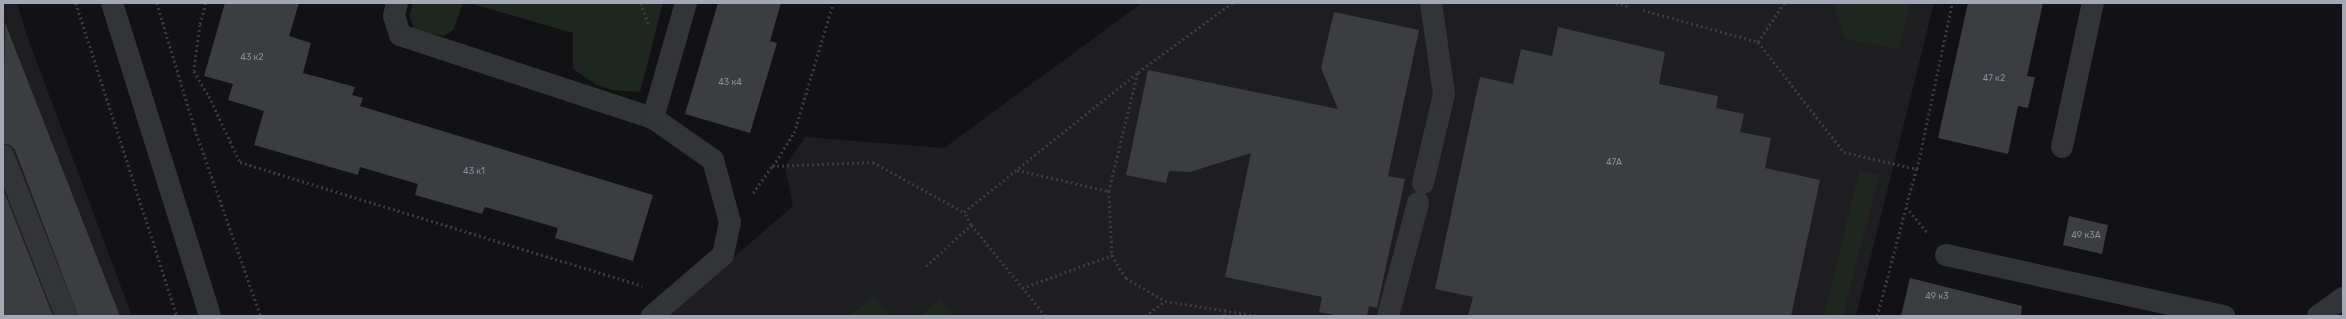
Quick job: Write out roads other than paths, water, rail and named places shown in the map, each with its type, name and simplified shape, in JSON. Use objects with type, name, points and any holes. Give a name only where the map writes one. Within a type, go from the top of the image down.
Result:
[{"type":"street","points":[[112,3],[210,316]]},
{"type":"street","points":[[397,3],[394,16],[400,35],[653,118],[713,160],[730,222],[723,255],[652,316]]},
{"type":"street","points":[[653,118],[686,3]]},
{"type":"street","points":[[1388,316],[1444,94],[1431,3]]},
{"type":"street","points":[[2062,147],[2093,3]]},
{"type":"street","points":[[3,155],[66,316]]},
{"type":"street","points":[[1946,255],[2224,316]]},
{"type":"street","points":[[2318,316],[2343,298]]}]
